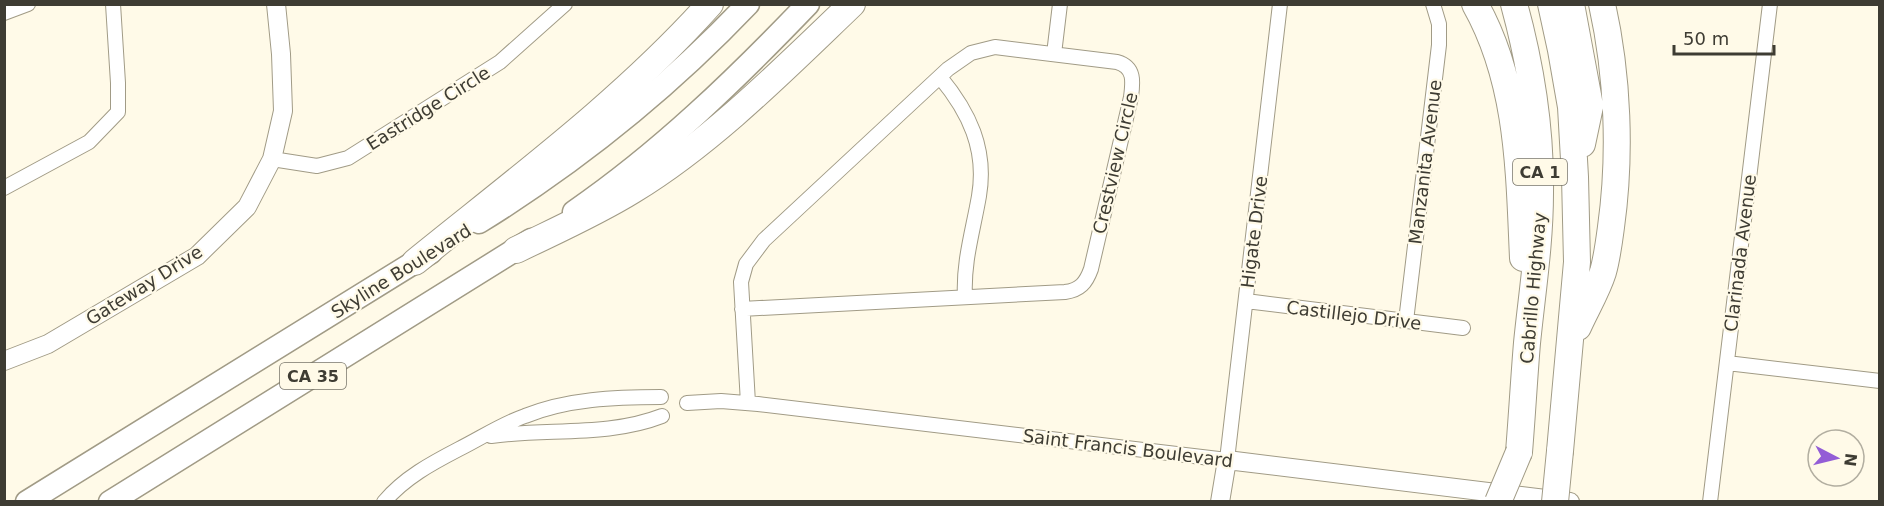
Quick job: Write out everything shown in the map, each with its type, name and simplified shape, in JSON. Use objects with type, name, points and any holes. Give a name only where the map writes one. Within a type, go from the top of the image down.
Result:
[{"type":"highway","points":[[516,250],[588,215],[634,189],[676,159],[750,100],[852,4]]},
{"type":"highway","name":"Cabrillo Highway","points":[[1514,4],[1533,94],[1539,161],[1538,247],[1527,342],[1516,501]]},
{"type":"highway","name":"Cabrillo Highway","points":[[1551,4],[1570,107],[1575,177],[1577,262],[1555,501]]},
{"type":"highway","points":[[1571,4],[1590,106],[1575,177]]},
{"type":"highway","points":[[1571,343],[1603,273],[1614,197],[1617,152],[1616,115],[1609,43],[1602,4]]},
{"type":"highway","points":[[1476,6],[1500,58],[1512,111],[1519,174],[1527,342]]},
{"type":"highway","points":[[415,262],[592,118],[641,74],[705,9]]},
{"type":"highway","points":[[1498,501],[1519,452]]},
{"type":"main road","name":"Skyline Boulevard","points":[[27,501],[515,200],[598,141],[683,69],[748,4]]},
{"type":"main road","name":"CA 35","points":[[111,501],[516,250],[595,198],[666,142],[735,80],[808,4]]},
{"type":"street","points":[[4,13],[28,4]]},
{"type":"street","points":[[4,188],[89,142],[118,112],[113,4]]},
{"type":"street","name":"Gateway Drive","points":[[4,361],[48,344],[197,256],[247,207],[272,159],[283,111],[276,4]]},
{"type":"street","name":"Eastridge Circle","points":[[272,159],[317,166],[348,158],[500,62],[565,4]]},
{"type":"street","points":[[1054,54],[1060,4]]},
{"type":"street","name":"Higate Drive","points":[[1227,460],[1280,4]]},
{"type":"street","name":"Manzanita Avenue","points":[[1406,321],[1439,45],[1438,24],[1433,4]]},
{"type":"street","name":"Clarinada Avenue","points":[[1710,501],[1770,4]]},
{"type":"street","name":"Crestview Circle","points":[[742,309],[1069,292],[1082,286],[1089,274],[1131,97],[1130,70],[1122,64],[1054,54],[986,48],[963,57],[940,77],[756,248],[743,272],[741,291],[742,309],[748,403]]},
{"type":"street","points":[[940,77],[970,120],[981,162],[979,196],[965,263],[965,297]]},
{"type":"street","name":"Castillejo Drive","points":[[1245,302],[1463,328]]},
{"type":"street","points":[[1727,363],[1880,381]]},
{"type":"street","points":[[384,501],[405,482],[435,461],[508,423],[547,409],[603,399],[660,397]]},
{"type":"street","name":"Saint Francis Boulevard","points":[[687,402],[748,403],[1570,501]]},
{"type":"street","points":[[470,443],[491,436],[513,433],[630,426],[662,416]]},
{"type":"street","points":[[1220,501],[1227,460]]}]
